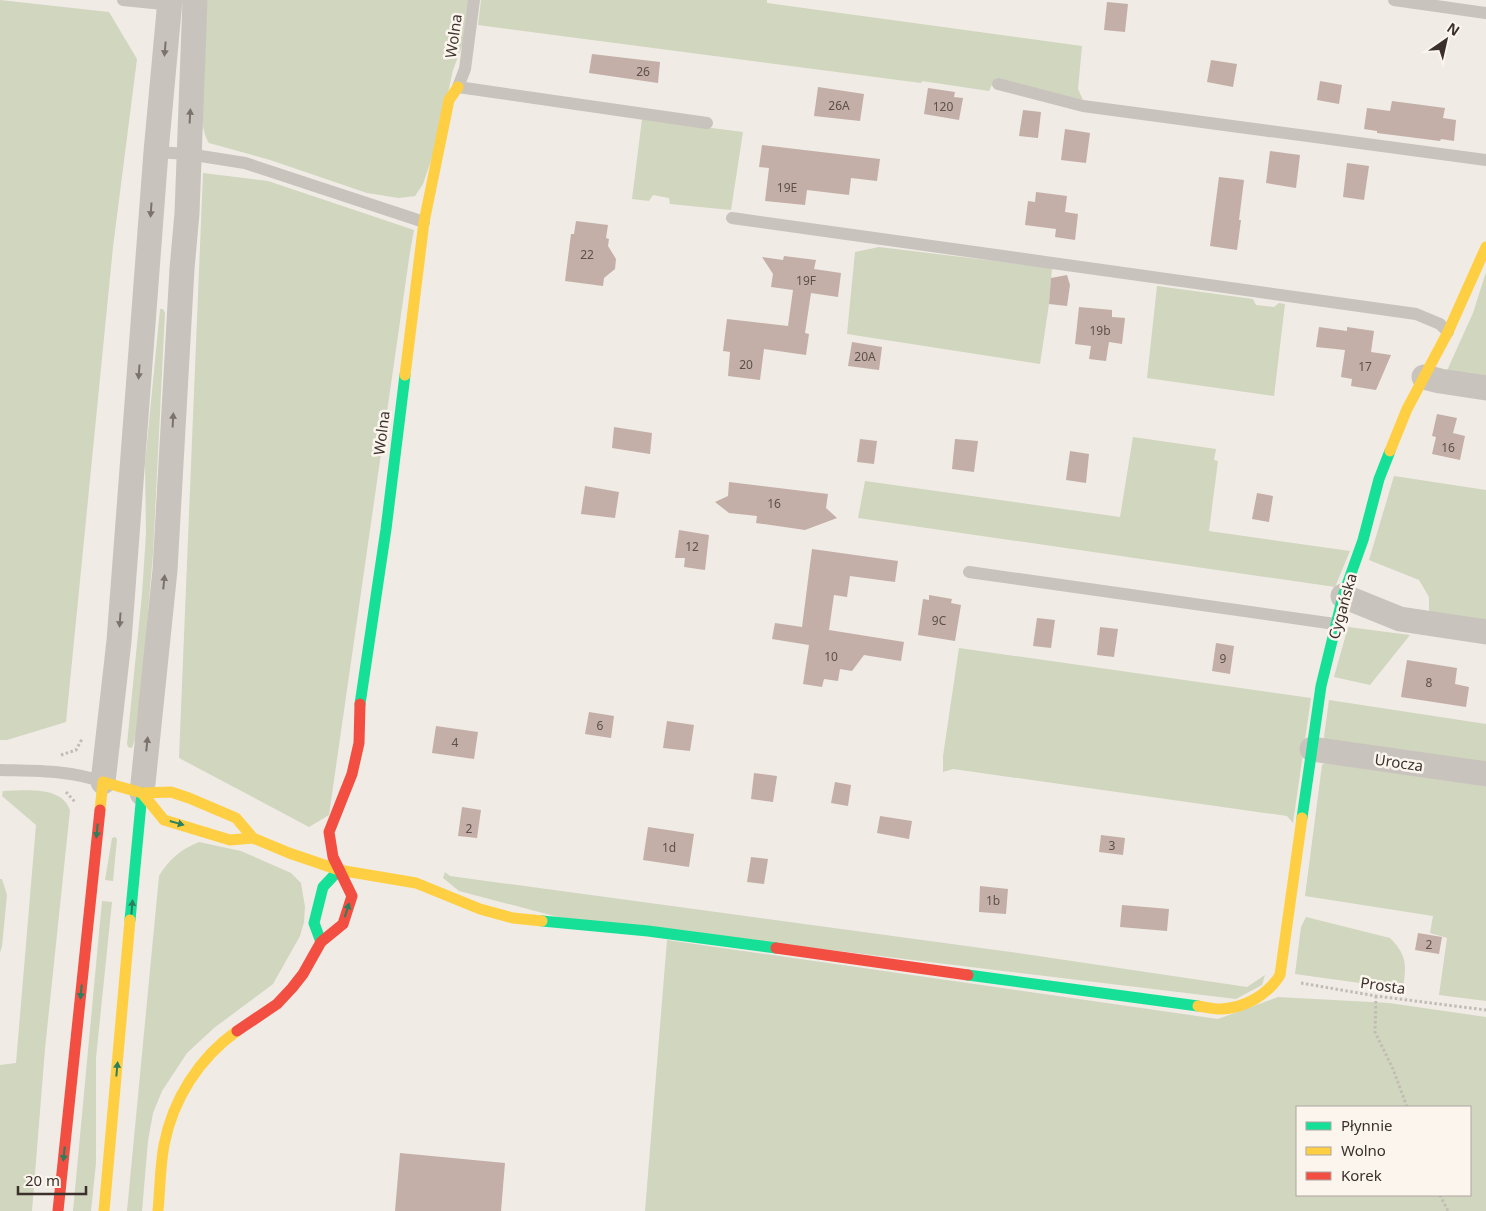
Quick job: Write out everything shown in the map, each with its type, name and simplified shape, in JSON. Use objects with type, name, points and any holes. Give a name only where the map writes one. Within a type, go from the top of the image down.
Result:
[{"type":"street","points":[[58,1211],[119,641],[156,152],[170,2]]},
{"type":"street","points":[[104,1211],[142,793],[165,570],[181,279],[187,213],[195,4]]},
{"type":"street","name":"Wolna","points":[[321,942],[343,924],[352,896],[338,870],[329,839],[329,832],[352,774],[359,743],[360,712],[386,529],[424,222],[450,100],[458,87]]},
{"type":"street","name":"Cygańska","points":[[338,870],[416,883],[480,909],[513,918],[648,931],[1221,1008],[1251,1001],[1272,987],[1280,976],[1321,686],[1335,624],[1363,540],[1379,480],[1407,409],[1448,332],[1486,247]]},
{"type":"street","points":[[1424,377],[1486,388]]},
{"type":"street","points":[[1343,596],[1400,619],[1486,632]]},
{"type":"street","name":"Urocza","points":[[1312,749],[1486,774]]},
{"type":"street","points":[[103,782],[142,793],[171,792],[189,798],[236,818],[253,838],[338,870],[322,887],[314,923],[321,942],[303,974],[277,1004],[222,1042],[198,1068],[175,1106],[164,1146],[158,1211]]},
{"type":"street","points":[[142,793],[164,820],[230,840],[253,838]]},
{"type":"lane","points":[[123,0],[195,4]]},
{"type":"lane","name":"Wolna","points":[[458,87],[465,69],[474,0]]},
{"type":"lane","points":[[1394,0],[1486,13]]},
{"type":"lane","points":[[998,84],[1083,106],[1486,160]]},
{"type":"lane","points":[[458,87],[707,123]]},
{"type":"lane","points":[[156,152],[188,154],[245,163],[424,222]]},
{"type":"lane","points":[[732,218],[1416,314],[1440,324],[1448,332]]},
{"type":"lane","points":[[969,572],[1335,624]]},
{"type":"lane","points":[[0,770],[61,773],[89,777],[103,782]]},
{"type":"path","name":"Prosta","points":[[1280,976],[1294,982],[1376,996],[1486,1010]]},
{"type":"path","points":[[1376,996],[1374,1032],[1393,1069],[1407,1106]]},
{"type":"path","points":[[1440,1196],[1448,1211]]},
{"type":"green space","points":[[0,0],[109,12],[137,59],[113,247],[66,722],[7,740],[0,740]]},
{"type":"green space","points":[[205,0],[468,0],[466,36],[453,70],[437,143],[423,184],[415,196],[399,198],[367,193],[270,160],[209,143],[204,131],[200,96]]},
{"type":"green space","points":[[481,0],[767,0],[767,3],[1082,46],[1078,89],[1083,100],[995,78],[989,91],[478,25]]},
{"type":"green space","points":[[642,119],[743,132],[731,210],[670,204],[669,198],[653,195],[649,201],[632,199]]},
{"type":"green space","points":[[203,173],[268,181],[414,230],[329,815],[309,827],[179,758]]},
{"type":"green space","points":[[879,247],[1052,268],[1040,364],[847,334],[855,252]]},
{"type":"green space","points":[[1486,272],[1486,381],[1445,375],[1473,313]]},
{"type":"green space","points":[[1157,286],[1253,299],[1256,305],[1274,307],[1279,303],[1285,304],[1274,396],[1147,378]]},
{"type":"green space","points":[[160,309],[163,309],[165,313],[153,554],[138,730],[132,748],[128,747],[127,744],[142,594],[146,534],[145,463]]},
{"type":"green space","points":[[1133,437],[1216,449],[1214,460],[1218,461],[1209,531],[1350,551],[1335,587],[858,518],[865,481],[1120,517]]},
{"type":"green space","points":[[1394,476],[1486,490],[1486,626],[1429,613],[1429,597],[1419,580],[1369,560]]},
{"type":"green space","points":[[1348,627],[1410,635],[1370,685],[1334,677]]},
{"type":"green space","points":[[959,648],[1311,698],[1293,823],[1287,816],[953,769],[943,772],[943,756]]},
{"type":"green space","points":[[1329,700],[1486,724],[1486,768],[1323,744]]},
{"type":"green space","points":[[1329,760],[1486,780],[1486,1001],[1439,995],[1447,938],[1430,933],[1433,916],[1305,896],[1322,765]]},
{"type":"green space","points":[[31,790],[50,793],[59,796],[70,810],[45,1049],[32,1211],[0,1211],[0,1065],[16,1063],[36,825],[2,796],[3,791]]},
{"type":"green space","points":[[115,837],[117,839],[113,881],[105,880],[112,838]]},
{"type":"green space","points":[[199,842],[241,851],[291,873],[301,883],[305,907],[304,922],[300,936],[273,984],[214,1028],[187,1053],[162,1091],[153,1113],[148,1141],[142,1211],[127,1211],[159,876],[176,856],[186,848]]},
{"type":"green space","points":[[445,872],[450,876],[1018,953],[1247,987],[1265,975],[1262,985],[1236,999],[558,917],[459,891],[443,878]]},
{"type":"green space","points":[[0,879],[2,879],[7,895],[0,953]]},
{"type":"green space","points":[[102,901],[112,902],[96,1058],[96,1163],[91,1211],[73,1211]]},
{"type":"green space","points":[[1306,917],[1390,938],[1403,956],[1405,974],[1403,989],[1295,974],[1301,927]]},
{"type":"green space","points":[[667,940],[1218,1019],[1278,997],[1389,1003],[1486,1017],[1486,1211],[645,1211]]},
{"type":"building","points":[[1107,2],[1128,4],[1125,32],[1104,30]]},
{"type":"building","points":[[592,54],[660,62],[658,83],[589,73]]},
{"type":"building","points":[[1211,60],[1237,64],[1233,87],[1207,82]]},
{"type":"building","points":[[1320,81],[1342,85],[1339,104],[1317,100]]},
{"type":"building","points":[[818,87],[864,94],[860,121],[814,116]]},
{"type":"building","points":[[928,88],[955,92],[954,97],[963,98],[959,120],[924,114]]},
{"type":"building","points":[[1392,101],[1445,108],[1443,118],[1456,120],[1454,141],[1377,133],[1377,131],[1364,129],[1367,108],[1390,111]]},
{"type":"building","points":[[1023,110],[1041,112],[1038,138],[1019,136]]},
{"type":"building","points":[[1065,129],[1090,133],[1086,163],[1061,160]]},
{"type":"building","points":[[762,145],[880,159],[877,181],[851,178],[849,195],[807,190],[805,205],[765,201],[769,168],[759,167]]},
{"type":"building","points":[[1270,151],[1300,155],[1296,188],[1266,183]]},
{"type":"building","points":[[1347,163],[1369,166],[1364,200],[1343,197]]},
{"type":"building","points":[[1219,177],[1244,180],[1237,250],[1210,246]]},
{"type":"building","points":[[1036,192],[1067,196],[1065,212],[1078,214],[1075,240],[1055,237],[1056,229],[1025,225],[1028,201],[1035,202]]},
{"type":"building","points":[[576,221],[608,225],[606,238],[609,239],[608,246],[616,259],[615,269],[604,278],[603,286],[565,281],[571,234],[574,234]]},
{"type":"building","points":[[784,256],[816,260],[814,269],[841,273],[838,297],[811,293],[805,333],[809,334],[806,355],[764,349],[760,380],[728,376],[730,352],[723,351],[727,319],[788,326],[793,290],[771,287],[773,274],[762,257],[783,260]]},
{"type":"building","points":[[1067,275],[1070,285],[1067,306],[1049,304],[1051,278]]},
{"type":"building","points":[[1079,307],[1112,310],[1112,317],[1125,318],[1122,344],[1109,342],[1106,361],[1089,359],[1091,346],[1075,344]]},
{"type":"building","points":[[1319,327],[1347,331],[1347,327],[1374,331],[1371,352],[1391,355],[1376,390],[1351,386],[1352,379],[1341,377],[1345,350],[1316,347]]},
{"type":"building","points":[[852,342],[882,347],[879,370],[848,366]]},
{"type":"building","points":[[1437,414],[1457,418],[1453,433],[1465,436],[1460,460],[1432,454],[1436,437],[1432,436]]},
{"type":"building","points":[[614,427],[652,433],[650,454],[612,448]]},
{"type":"building","points":[[860,439],[877,441],[874,464],[857,462]]},
{"type":"building","points":[[955,439],[978,441],[974,472],[952,469]]},
{"type":"building","points":[[1070,451],[1089,454],[1086,483],[1066,480]]},
{"type":"building","points":[[729,482],[828,494],[826,508],[837,518],[805,530],[756,523],[757,516],[729,513],[715,502],[728,496]]},
{"type":"building","points":[[585,486],[619,492],[615,518],[581,514]]},
{"type":"building","points":[[1257,493],[1273,496],[1269,522],[1252,519]]},
{"type":"building","points":[[679,530],[709,535],[705,570],[684,567],[685,558],[675,558]]},
{"type":"building","points":[[812,549],[898,561],[895,582],[850,576],[847,597],[834,595],[829,630],[904,642],[901,661],[864,655],[852,671],[840,669],[838,681],[824,679],[822,687],[803,684],[809,645],[772,639],[775,623],[802,627]]},
{"type":"building","points":[[929,595],[952,599],[951,603],[961,605],[955,641],[918,635],[923,599],[929,600]]},
{"type":"building","points":[[1037,618],[1055,620],[1051,648],[1033,646]]},
{"type":"building","points":[[1100,627],[1118,629],[1114,657],[1097,655]]},
{"type":"building","points":[[1216,643],[1234,646],[1230,674],[1212,671]]},
{"type":"building","points":[[1407,660],[1457,668],[1455,684],[1469,687],[1466,707],[1401,697]]},
{"type":"building","points":[[589,712],[614,716],[611,738],[585,734]]},
{"type":"building","points":[[667,721],[694,725],[690,751],[663,748]]},
{"type":"building","points":[[436,726],[478,732],[474,759],[432,753]]},
{"type":"building","points":[[754,773],[777,776],[773,802],[751,799]]},
{"type":"building","points":[[835,782],[851,785],[848,806],[831,803]]},
{"type":"building","points":[[462,807],[481,810],[477,838],[458,836]]},
{"type":"building","points":[[880,816],[912,821],[909,839],[877,833]]},
{"type":"building","points":[[648,827],[694,834],[689,867],[643,860]]},
{"type":"building","points":[[1101,835],[1125,838],[1123,855],[1099,852]]},
{"type":"building","points":[[751,857],[768,859],[764,884],[747,882]]},
{"type":"building","points":[[980,886],[1008,889],[1006,914],[979,912]]},
{"type":"building","points":[[1122,905],[1169,909],[1167,931],[1120,927]]},
{"type":"building","points":[[1418,933],[1442,937],[1439,954],[1415,950]]},
{"type":"building","points":[[400,1153],[505,1163],[501,1211],[395,1211]]},
{"type":"traffic: fast","points":[[360,704],[386,529],[405,375]]},
{"type":"traffic: fast","points":[[1302,818],[1321,686],[1343,596],[1363,540],[1379,479],[1390,451]]},
{"type":"traffic: fast","points":[[130,920],[142,793]]},
{"type":"traffic: fast","points":[[321,942],[314,923],[323,887],[339,870]]},
{"type":"traffic: fast","points":[[542,921],[648,931],[776,948]]},
{"type":"traffic: fast","points":[[968,975],[1198,1006]]},
{"type":"traffic: slow","points":[[405,375],[424,222],[449,100],[458,87]]},
{"type":"traffic: slow","points":[[1390,451],[1407,409],[1448,332],[1486,247]]},
{"type":"traffic: slow","points":[[100,810],[103,782],[142,793],[171,792],[236,818],[253,838]]},
{"type":"traffic: slow","points":[[142,793],[164,820],[230,840],[253,838],[289,853],[339,870],[416,883],[480,909],[513,918],[542,921]]},
{"type":"traffic: slow","points":[[1198,1006],[1221,1009],[1247,1003],[1269,989],[1280,975],[1302,818]]},
{"type":"traffic: slow","points":[[104,1211],[130,920]]},
{"type":"traffic: slow","points":[[158,1211],[164,1145],[168,1128],[181,1096],[211,1054],[237,1031]]},
{"type":"traffic: jam","points":[[237,1031],[277,1004],[303,974],[321,942],[343,924],[352,896],[333,857],[329,832],[352,774],[359,743],[360,704]]},
{"type":"traffic: jam","points":[[58,1211],[100,810]]},
{"type":"traffic: jam","points":[[776,948],[968,975]]}]
